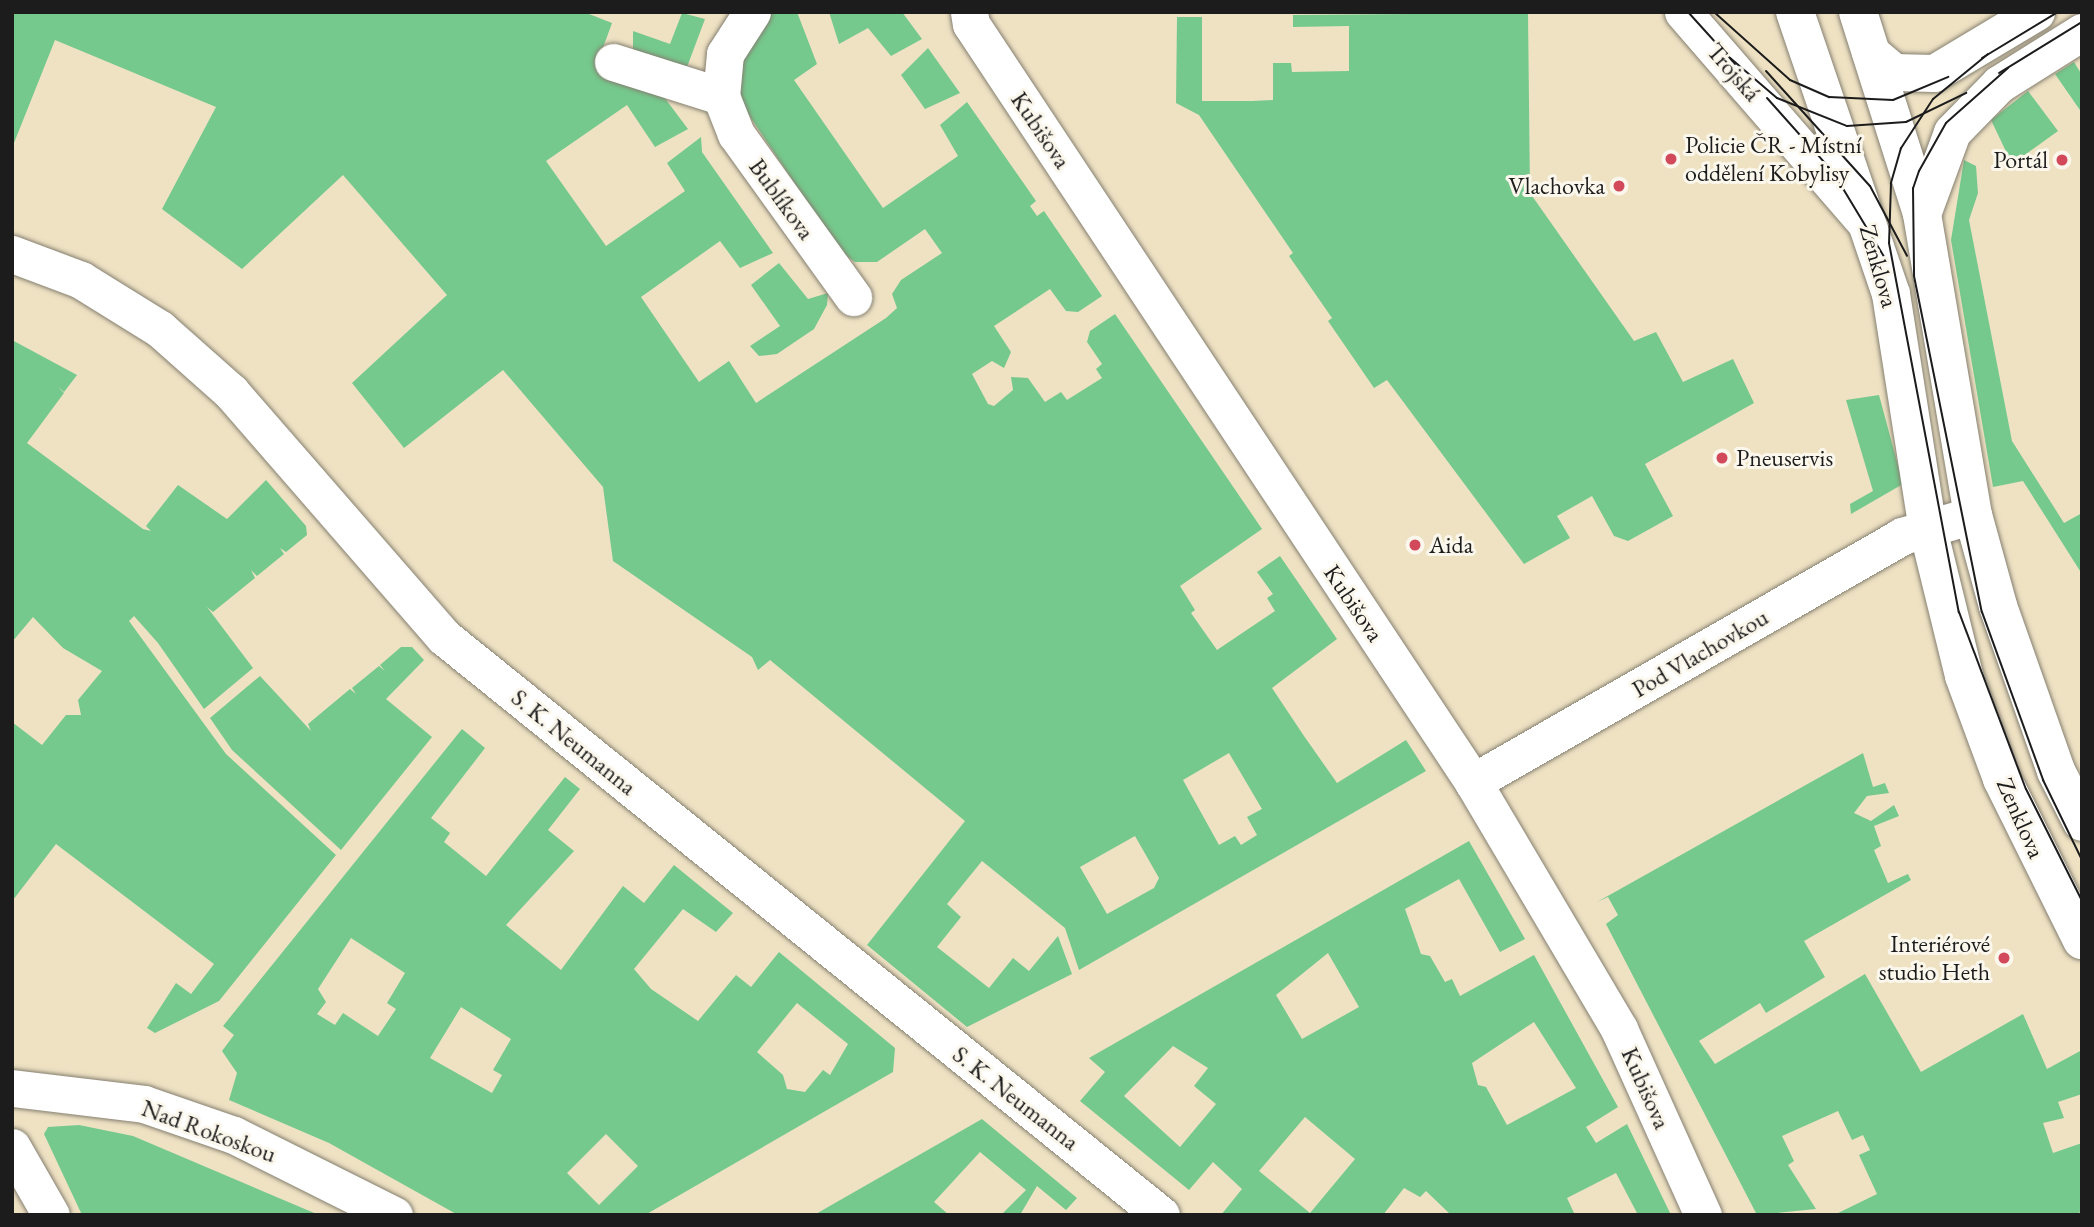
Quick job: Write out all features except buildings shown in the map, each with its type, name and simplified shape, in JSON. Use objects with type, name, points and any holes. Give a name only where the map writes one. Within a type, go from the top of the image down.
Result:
[{"type":"main road","name":"Zenklova","points":[[1795,12],[1828,122],[1868,225],[1891,294],[1928,529],[1964,676],[1998,766],[2082,940]]},
{"type":"main road","name":"Zenklova","points":[[1857,12],[1922,214],[1973,514],[2051,758],[2082,821]]},
{"type":"street","name":"Bublíkova","points":[[752,12],[725,54],[720,96],[736,134],[853,297]]},
{"type":"street","name":"Kubišova","points":[[969,12],[971,24],[1473,782],[1619,1029],[1703,1215]]},
{"type":"street","name":"Trojská","points":[[1683,12],[1868,225]]},
{"type":"street","points":[[1870,52],[1894,72],[1934,73],[2036,12]]},
{"type":"street","points":[[1922,214],[1952,132],[1999,85],[2082,32]]},
{"type":"street","points":[[614,62],[720,96]]},
{"type":"street","name":"S. K. Neumanna","points":[[12,254],[81,280],[160,329],[231,392],[444,637],[1161,1215]]},
{"type":"street","points":[[1928,529],[1973,514]]},
{"type":"street","name":"Pod Vlachovkou","points":[[1473,782],[1902,536],[1928,529]]},
{"type":"street","name":"Nad Rokoskou","points":[[12,1088],[144,1104],[234,1135],[394,1215]]},
{"type":"street","points":[[12,1146],[51,1215]]},
{"type":"green space","points":[[12,12],[584,12],[612,23],[596,67],[658,89],[688,129],[655,147],[627,105],[546,161],[606,246],[685,191],[667,163],[701,137],[702,152],[773,253],[740,268],[720,241],[641,297],[699,382],[729,361],[756,403],[886,318],[897,308],[892,294],[901,280],[942,253],[925,229],[877,262],[855,262],[841,252],[738,99],[738,65],[760,22],[770,12],[797,12],[817,64],[794,80],[883,208],[958,156],[940,125],[967,102],[1036,201],[1030,206],[1037,216],[1044,211],[1102,296],[1078,312],[1066,311],[1050,289],[994,326],[1011,352],[1004,368],[992,361],[972,374],[988,404],[994,406],[1013,390],[1011,377],[1028,378],[1045,402],[1061,392],[1067,400],[1102,378],[1096,369],[1102,364],[1087,342],[1090,331],[1115,314],[1262,529],[1180,586],[1195,610],[1191,613],[1217,650],[1275,611],[1267,598],[1273,594],[1257,572],[1280,556],[1337,639],[1272,688],[1304,736],[1337,783],[1406,740],[1426,771],[1079,970],[1065,928],[982,861],[947,904],[961,917],[937,947],[989,988],[1013,958],[1029,971],[1058,936],[1072,974],[967,1027],[867,945],[965,821],[770,660],[758,670],[752,657],[613,561],[603,487],[503,370],[404,448],[352,383],[447,295],[343,175],[242,269],[162,209],[216,107],[55,40],[12,148]],"holes":[[[1229,753],[1262,809],[1247,817],[1257,835],[1241,845],[1235,836],[1219,845],[1183,780]],[[1135,836],[1159,878],[1154,888],[1107,914],[1080,867]]]},
{"type":"green space","points":[[829,12],[902,12],[922,39],[891,56],[868,28],[839,44]]},
{"type":"green space","points":[[682,13],[705,19],[687,67],[633,50],[633,31],[670,44]]},
{"type":"green space","points":[[1528,13],[1530,193],[1634,341],[1656,332],[1683,382],[1733,359],[1754,403],[1645,464],[1673,516],[1628,541],[1614,536],[1592,496],[1557,516],[1570,538],[1524,564],[1387,380],[1374,388],[1328,321],[1332,318],[1289,256],[1293,253],[1199,115],[1176,103],[1177,17],[1202,17],[1202,101],[1252,101],[1273,100],[1273,63],[1291,63],[1292,72],[1349,71],[1349,26],[1293,27],[1293,15]]},
{"type":"green space","points":[[928,48],[960,93],[925,109],[901,75]]},
{"type":"green space","points":[[2074,62],[2082,75],[2082,113],[2055,74]]},
{"type":"green space","points":[[2028,91],[2058,131],[2012,164],[1991,120]]},
{"type":"green space","points":[[1964,160],[1976,166],[1978,193],[1969,220],[2012,441],[2064,523],[2082,513],[2082,574],[2023,481],[1993,487],[1951,240]]},
{"type":"green space","points":[[779,263],[808,299],[828,293],[827,305],[814,329],[777,354],[759,356],[750,346],[780,326],[751,285]]},
{"type":"green space","points":[[12,340],[77,375],[64,392],[58,387],[64,393],[27,443],[143,529],[151,531],[146,526],[178,485],[227,519],[266,480],[306,526],[307,535],[286,552],[280,548],[284,554],[257,576],[251,570],[255,578],[213,612],[207,607],[253,668],[204,709],[158,643],[134,616],[129,621],[226,754],[336,855],[219,1001],[155,1033],[147,1028],[176,983],[191,994],[214,964],[56,844],[13,900],[12,913],[12,722],[42,745],[66,715],[81,715],[78,700],[102,671],[63,648],[33,617],[12,642]]},
{"type":"green space","points":[[1879,395],[1903,484],[1851,514],[1850,504],[1873,491],[1846,400]]},
{"type":"green space","points":[[401,647],[412,647],[424,660],[386,699],[432,737],[341,850],[232,750],[210,718],[260,676],[311,731],[308,724],[350,689],[356,694],[352,688],[379,666],[385,671],[380,665]]},
{"type":"green space","points":[[462,729],[485,748],[431,818],[450,833],[444,842],[486,876],[565,777],[580,789],[548,830],[574,851],[506,925],[561,970],[623,886],[644,903],[674,865],[733,913],[716,932],[683,909],[634,969],[651,989],[698,1021],[736,975],[751,987],[779,952],[895,1048],[893,1072],[645,1215],[458,1215],[329,1143],[229,1100],[237,1073],[222,1051],[234,1035],[223,1026]],"holes":[[[351,938],[405,973],[387,1003],[396,1009],[378,1036],[343,1013],[335,1025],[317,1014],[326,1002],[318,989]],[[797,1003],[848,1044],[830,1075],[823,1070],[805,1092],[787,1089],[783,1075],[757,1052]],[[461,1007],[511,1039],[493,1070],[502,1075],[492,1093],[430,1058]],[[606,1134],[638,1166],[599,1205],[567,1173]]]},
{"type":"green space","points":[[1863,753],[1873,787],[1885,783],[1889,793],[1867,796],[1854,813],[1871,821],[1894,805],[1899,816],[1874,826],[1881,846],[1874,850],[1888,883],[1908,874],[1911,880],[1804,941],[1825,977],[1766,1013],[1760,1003],[1699,1041],[1715,1064],[1865,974],[1921,1072],[2023,1014],[2047,1069],[2082,1050],[2082,1094],[2058,1102],[2064,1118],[2043,1123],[2053,1153],[2082,1143],[2082,1211],[2075,1215],[1834,1215],[1877,1194],[1859,1155],[1870,1150],[1863,1135],[1852,1140],[1838,1111],[1782,1136],[1794,1161],[1788,1165],[1816,1209],[1757,1215],[1606,924],[1618,915],[1608,897],[1597,902]]},
{"type":"green space","points":[[1469,841],[1525,939],[1500,952],[1459,879],[1405,909],[1421,954],[1430,956],[1445,982],[1452,979],[1460,996],[1534,955],[1618,1107],[1586,1127],[1596,1143],[1627,1124],[1671,1215],[1638,1215],[1616,1173],[1567,1198],[1575,1215],[1451,1215],[1426,1191],[1420,1197],[1404,1188],[1383,1215],[1221,1215],[1242,1189],[1213,1162],[1189,1190],[1080,1101],[1105,1072],[1089,1058]],"holes":[[[1328,953],[1359,1007],[1302,1039],[1276,995]],[[1534,1022],[1576,1088],[1507,1125],[1486,1087],[1478,1085],[1472,1063]],[[1173,1046],[1208,1068],[1194,1086],[1216,1104],[1180,1147],[1124,1096]],[[1305,1117],[1355,1159],[1310,1213],[1259,1171]]]},
{"type":"green space","points":[[982,1119],[1077,1198],[1066,1210],[1037,1186],[1020,1215],[1001,1215],[1026,1190],[980,1152],[934,1202],[949,1215],[814,1215]]},
{"type":"green space","points":[[79,1125],[133,1136],[319,1215],[82,1215],[44,1134],[48,1127]]},
{"type":"tram line","points":[[1688,12],[1735,64]]},
{"type":"tram line","points":[[1714,12],[1790,80],[1829,97],[1893,100],[1948,77]]},
{"type":"tram line","points":[[1982,58],[2058,12]]},
{"type":"tram line","points":[[1999,73],[2082,22]]},
{"type":"tram line","points":[[1988,54],[1933,99],[1901,148],[1891,184],[1889,243],[1959,612],[2026,789],[2082,901]]},
{"type":"tram line","points":[[1729,57],[1777,98],[1847,126],[1906,122],[1966,93]]},
{"type":"tram line","points":[[2008,68],[1946,123],[1919,171],[1913,188],[1914,276],[1982,612],[2043,780],[2082,860]]},
{"type":"tram line","points":[[1766,71],[1870,186],[1907,256]]},
{"type":"tram line","points":[[1767,98],[1833,172],[1886,260]]},
{"type":"place","name":"Policie ČR - Místní oddělení Kobylisy","points":[[1671,159]]},
{"type":"place","name":"Portál","points":[[2062,160]]},
{"type":"place","name":"Vlachovka","points":[[1619,186]]},
{"type":"place","name":"Pneuservis","points":[[1722,458]]},
{"type":"place","name":"Aida","points":[[1415,545]]},
{"type":"place","name":"Interiérové studio Heth","points":[[2004,958]]}]
